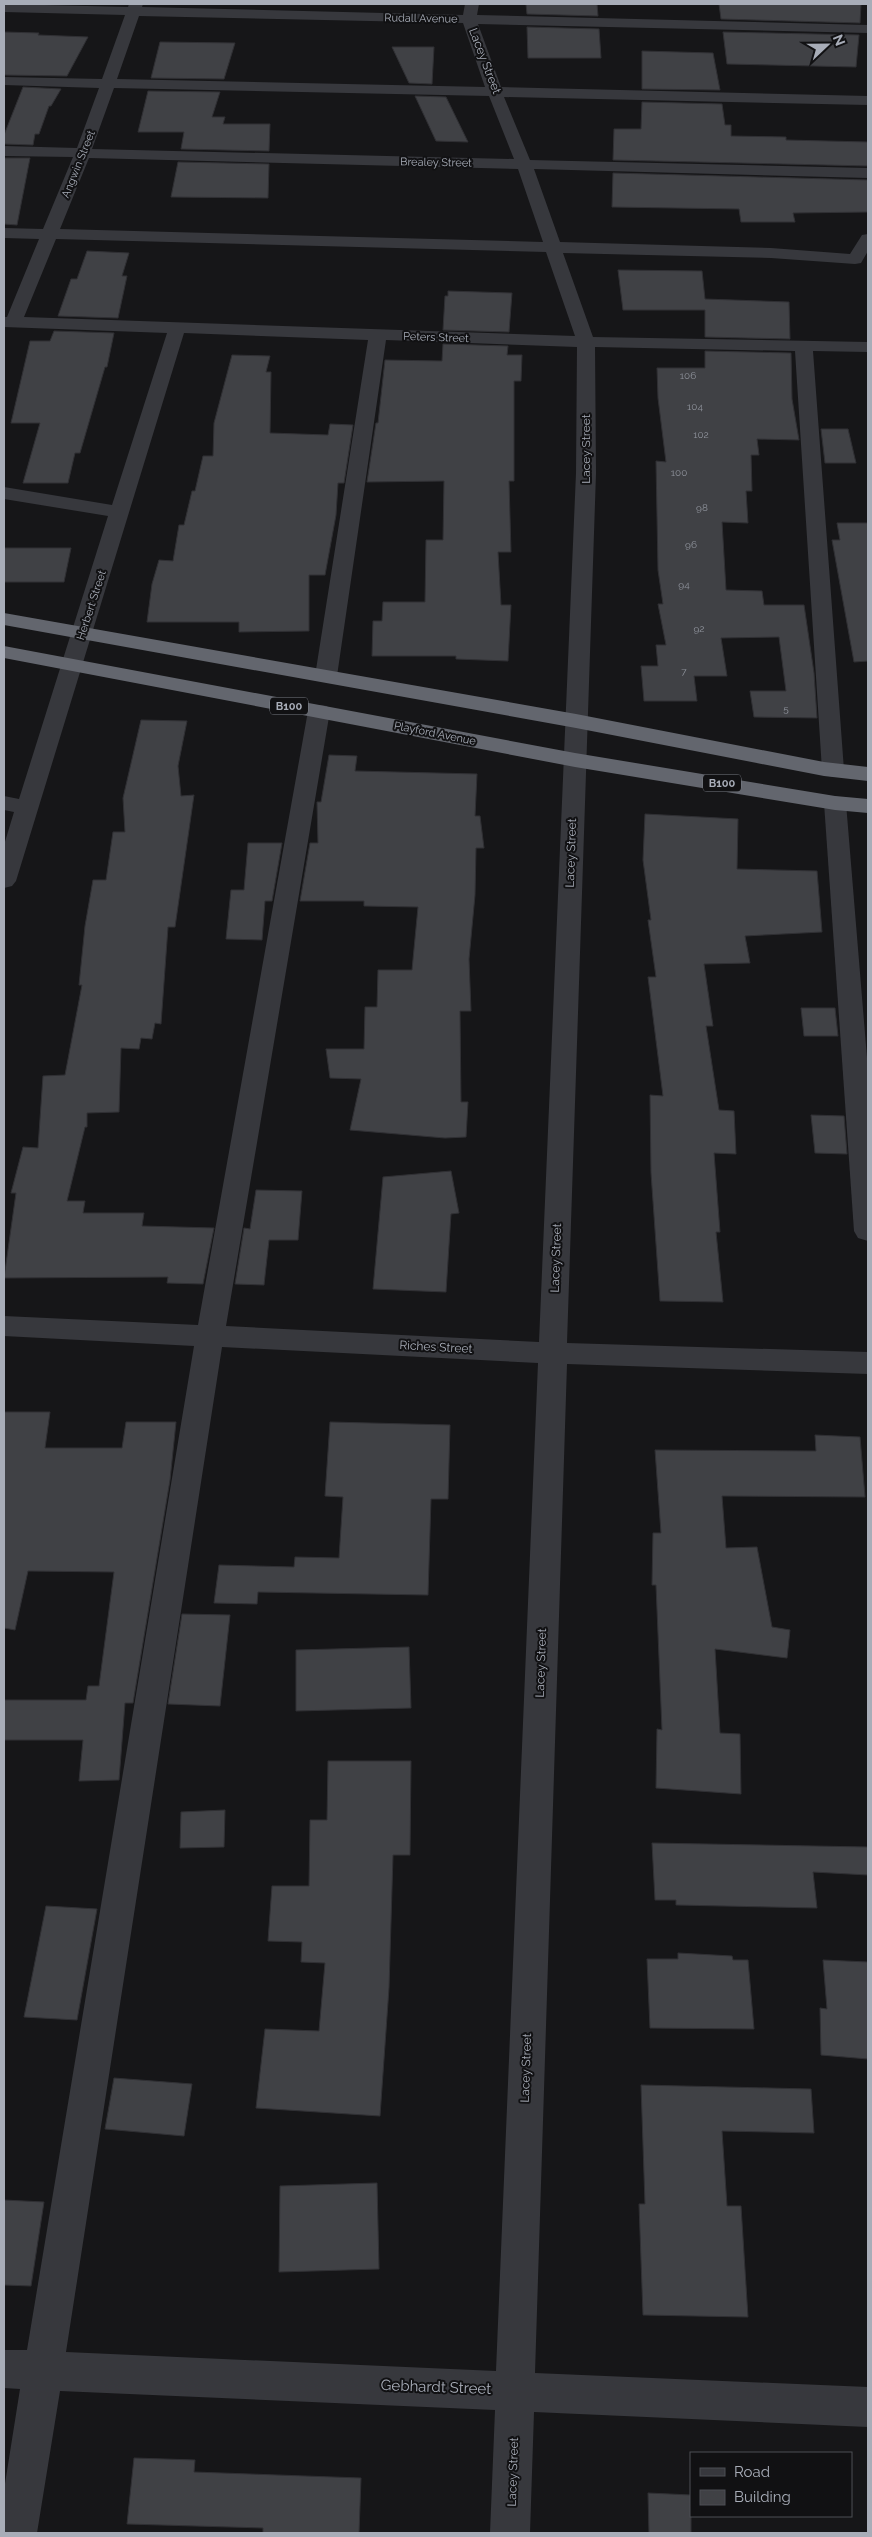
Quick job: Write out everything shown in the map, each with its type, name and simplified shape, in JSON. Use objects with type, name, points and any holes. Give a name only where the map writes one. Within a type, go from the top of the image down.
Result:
[{"type":"highway","points":[[4,619],[576,721],[833,770],[868,774]]},
{"type":"highway","name":"Playford Avenue","points":[[4,652],[575,760],[834,803],[868,806]]},
{"type":"street","name":"Rudall Avenue","points":[[4,8],[135,7],[470,11],[868,29]]},
{"type":"street","name":"Angwin Street","points":[[8,322],[50,234],[83,153],[135,7]]},
{"type":"street","name":"Lacey Street","points":[[470,11],[488,74],[524,164],[586,342],[586,473],[510,2533]]},
{"type":"street","points":[[4,81],[868,100]]},
{"type":"street","name":"Brealey Street","points":[[4,151],[868,173]]},
{"type":"street","points":[[4,233],[771,253],[855,259],[868,239]]},
{"type":"street","name":"Peters Street","points":[[8,322],[586,342],[868,347]]},
{"type":"street","name":"Herbert Street","points":[[4,881],[177,328]]},
{"type":"street","points":[[326,676],[378,334]]},
{"type":"street","points":[[804,346],[833,770]]},
{"type":"street","points":[[4,493],[120,512]]},
{"type":"street","points":[[17,2533],[210,1336],[318,711]]},
{"type":"street","points":[[4,803],[28,808]]},
{"type":"street","points":[[834,803],[868,1230]]},
{"type":"street","name":"Riches Street","points":[[4,1326],[553,1353],[868,1363]]},
{"type":"street","name":"Gebhardt Street","points":[[4,2369],[516,2390],[868,2407]]},
{"type":"building","points":[[526,4],[597,4],[598,16],[527,14]]},
{"type":"building","points":[[719,4],[861,4],[860,23],[721,19]]},
{"type":"building","points":[[527,27],[599,29],[601,58],[528,58]]},
{"type":"building","points":[[4,32],[88,37],[67,76],[4,75]]},
{"type":"building","points":[[723,32],[859,35],[856,67],[727,64]]},
{"type":"building","points":[[160,42],[235,43],[224,79],[151,78]]},
{"type":"building","points":[[392,47],[434,47],[432,84],[409,83]]},
{"type":"building","points":[[642,51],[713,53],[720,90],[642,89]]},
{"type":"building","points":[[23,87],[61,89],[51,106],[49,106],[39,134],[35,134],[33,145],[4,144],[4,135]]},
{"type":"building","points":[[148,91],[220,92],[212,117],[225,117],[223,124],[270,124],[269,151],[181,149],[184,132],[138,132]]},
{"type":"building","points":[[415,96],[446,97],[468,142],[436,141]]},
{"type":"building","points":[[642,102],[722,104],[725,125],[731,125],[731,136],[786,137],[786,140],[868,142],[868,166],[613,160],[614,129],[641,129]]},
{"type":"building","points":[[4,158],[30,158],[17,225],[4,224]]},
{"type":"building","points":[[178,162],[269,164],[268,198],[171,197]]},
{"type":"building","points":[[613,173],[868,180],[868,212],[793,213],[795,222],[741,222],[739,209],[612,207]]},
{"type":"building","points":[[87,251],[129,253],[122,276],[127,276],[118,318],[58,316],[71,279],[77,279]]},
{"type":"building","points":[[618,270],[702,271],[705,299],[789,302],[790,339],[705,337],[705,310],[623,310]]},
{"type":"building","points":[[448,291],[512,293],[509,332],[443,330],[445,296],[448,296]]},
{"type":"building","points":[[54,331],[114,333],[107,367],[105,367],[80,453],[75,453],[68,483],[23,483],[40,423],[11,423],[30,341],[50,341]]},
{"type":"building","points":[[443,344],[508,346],[507,355],[522,355],[521,381],[514,381],[514,481],[509,481],[511,552],[498,552],[501,605],[511,605],[508,661],[456,659],[456,656],[372,656],[373,621],[382,621],[383,602],[425,602],[426,540],[443,540],[444,481],[367,482],[376,423],[378,423],[385,360],[442,361]]},
{"type":"building","points":[[705,351],[791,353],[792,399],[799,440],[757,439],[759,455],[751,455],[752,491],[746,491],[748,523],[722,522],[726,590],[762,591],[764,605],[804,605],[814,673],[817,718],[754,717],[750,691],[786,691],[779,637],[721,638],[727,676],[694,676],[697,701],[644,701],[641,666],[658,666],[656,645],[666,645],[658,604],[663,604],[658,570],[656,461],[666,462],[658,398],[657,368],[705,368]]},
{"type":"building","points":[[232,355],[270,356],[266,372],[271,372],[270,433],[328,435],[330,424],[353,425],[344,483],[338,483],[336,515],[325,575],[309,575],[309,631],[239,632],[239,622],[147,622],[152,584],[159,560],[173,561],[179,525],[184,525],[192,491],[195,491],[203,456],[213,456],[214,423]]},
{"type":"building","points":[[821,429],[848,429],[856,463],[825,463]]},
{"type":"building","points":[[837,523],[868,523],[868,661],[854,662],[832,540],[840,540]]},
{"type":"building","points":[[4,548],[71,548],[64,582],[4,582]]},
{"type":"building","points":[[141,720],[187,721],[178,766],[181,796],[194,795],[175,927],[168,927],[161,1024],[155,1023],[152,1039],[141,1038],[139,1049],[121,1048],[119,1112],[87,1113],[87,1127],[85,1127],[67,1201],[85,1201],[83,1213],[144,1213],[142,1226],[214,1228],[203,1284],[167,1283],[168,1277],[4,1278],[16,1193],[11,1193],[23,1147],[38,1148],[43,1076],[65,1075],[82,985],[79,985],[85,926],[93,880],[106,880],[113,832],[125,832],[123,798]]},
{"type":"building","points":[[329,755],[357,756],[355,771],[477,774],[475,816],[480,816],[484,848],[476,848],[475,895],[469,959],[471,1011],[460,1011],[461,1102],[468,1102],[466,1137],[445,1138],[350,1130],[361,1079],[330,1078],[326,1049],[364,1049],[365,1007],[377,1007],[378,970],[412,970],[418,907],[364,906],[364,901],[300,901],[310,843],[318,843],[317,802],[321,802]]},
{"type":"building","points":[[645,814],[738,819],[737,869],[817,871],[822,932],[745,936],[750,963],[704,964],[713,1026],[706,1026],[719,1110],[734,1111],[736,1154],[714,1153],[720,1232],[716,1232],[723,1302],[660,1301],[651,1173],[650,1095],[663,1096],[648,977],[656,977],[648,920],[651,920],[643,860]]},
{"type":"building","points":[[248,843],[282,843],[272,901],[265,901],[262,940],[226,939],[231,890],[244,890]]},
{"type":"building","points":[[801,1008],[835,1008],[838,1036],[804,1036]]},
{"type":"building","points":[[811,1115],[844,1116],[847,1154],[815,1153]]},
{"type":"building","points":[[451,1171],[459,1213],[451,1214],[446,1292],[373,1289],[383,1177]]},
{"type":"building","points":[[256,1190],[302,1191],[298,1240],[269,1240],[264,1285],[235,1284],[244,1228],[250,1229]]},
{"type":"building","points":[[4,1412],[50,1412],[45,1448],[122,1448],[126,1422],[176,1422],[170,1480],[133,1703],[125,1703],[119,1780],[79,1781],[83,1740],[4,1740],[4,1700],[86,1700],[88,1686],[99,1686],[114,1572],[28,1571],[15,1630],[4,1628]]},
{"type":"building","points":[[330,1422],[450,1425],[448,1499],[431,1499],[428,1595],[258,1592],[257,1604],[214,1603],[219,1565],[294,1567],[295,1557],[339,1558],[343,1497],[325,1496]]},
{"type":"building","points":[[815,1435],[860,1437],[865,1497],[722,1496],[726,1548],[757,1547],[772,1627],[790,1630],[787,1658],[715,1649],[720,1733],[740,1734],[741,1794],[656,1788],[657,1729],[662,1730],[656,1585],[652,1585],[653,1533],[661,1533],[655,1450],[816,1451]]},
{"type":"building","points":[[182,1614],[230,1615],[220,1706],[168,1704]]},
{"type":"building","points":[[409,1647],[411,1708],[296,1711],[296,1650]]},
{"type":"building","points":[[328,1761],[411,1761],[410,1855],[393,1855],[389,1988],[380,2116],[256,2108],[265,2029],[319,2031],[325,1963],[301,1962],[302,1942],[268,1941],[272,1886],[309,1886],[310,1820],[327,1820]]},
{"type":"building","points":[[225,1810],[224,1847],[180,1848],[181,1812]]},
{"type":"building","points":[[652,1843],[868,1847],[868,1875],[813,1872],[817,1908],[676,1905],[676,1900],[655,1900]]},
{"type":"building","points":[[46,1906],[97,1909],[77,2020],[24,2017]]},
{"type":"building","points":[[678,1953],[732,1956],[733,1960],[748,1960],[754,2029],[650,2028],[647,1959],[678,1959]]},
{"type":"building","points":[[823,1960],[868,1962],[868,2059],[821,2055],[820,2008],[827,2009]]},
{"type":"building","points":[[114,2078],[192,2084],[184,2136],[105,2129]]},
{"type":"building","points":[[641,2085],[811,2089],[814,2133],[722,2131],[727,2206],[741,2206],[748,2317],[643,2315],[639,2204],[645,2204]]},
{"type":"building","points":[[377,2183],[379,2269],[279,2272],[280,2186]]},
{"type":"building","points":[[4,2200],[44,2202],[31,2286],[4,2285]]},
{"type":"building","points":[[134,2458],[195,2460],[194,2472],[361,2478],[359,2533],[263,2533],[263,2528],[127,2524]]},
{"type":"building","points":[[648,2493],[690,2495],[691,2533],[649,2533]]}]
